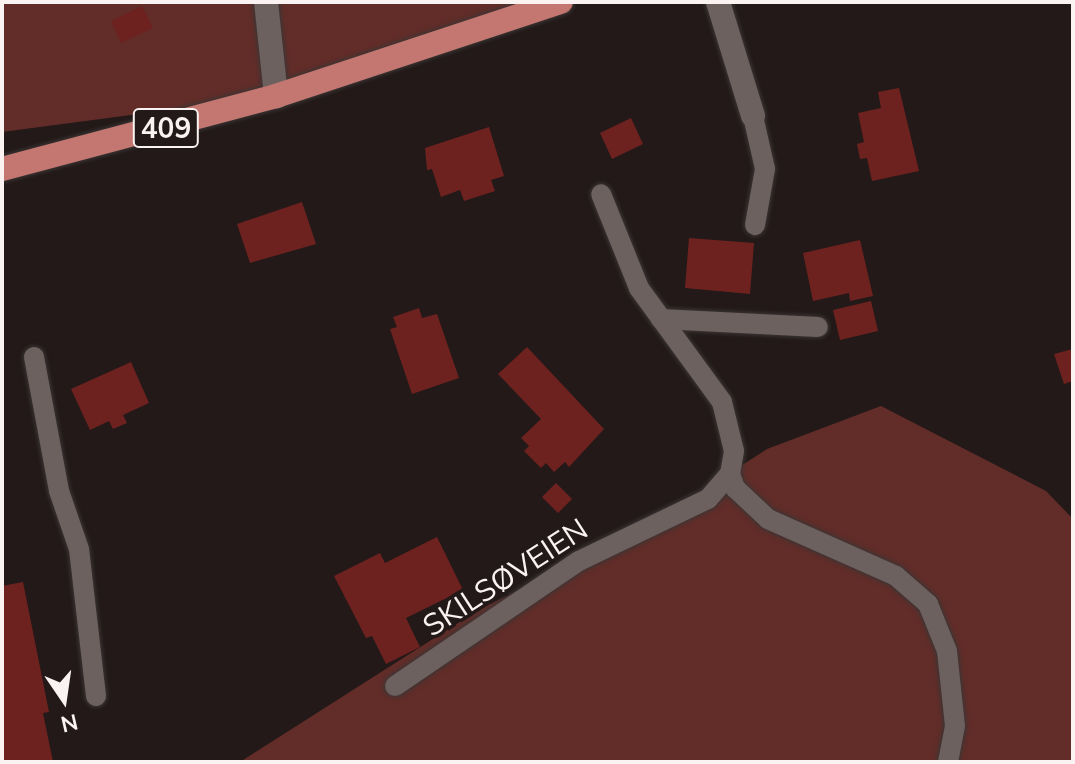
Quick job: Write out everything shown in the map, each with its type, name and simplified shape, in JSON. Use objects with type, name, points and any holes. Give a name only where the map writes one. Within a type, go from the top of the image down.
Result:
[{"type":"main road","name":"409","points":[[2,169],[276,96],[561,2]]},
{"type":"street","points":[[266,2],[276,96]]},
{"type":"street","points":[[718,2],[753,116]]},
{"type":"lane","points":[[753,116],[765,169],[755,225]]},
{"type":"lane","points":[[601,194],[639,288],[722,402],[734,451],[730,474],[735,488],[768,519],[896,576],[928,604],[947,651],[955,726],[948,762]]},
{"type":"lane","points":[[661,319],[818,327]]},
{"type":"lane","points":[[34,357],[59,491],[79,549],[96,696]]},
{"type":"lane","name":"SKILSØVEIEN","points":[[395,686],[579,561],[708,499],[730,474]]},
{"type":"shaded area","points":[[2,2],[535,2],[404,47],[199,106],[2,132]]},
{"type":"shaded area","points":[[881,406],[1046,491],[1073,519],[1073,762],[240,762],[480,609],[640,531],[767,449]]},
{"type":"building","points":[[142,6],[153,28],[121,43],[111,21]]},
{"type":"building","points":[[899,88],[919,171],[872,181],[867,158],[860,159],[857,144],[864,142],[858,113],[881,108],[878,92]]},
{"type":"building","points":[[631,118],[643,144],[612,159],[600,133]]},
{"type":"building","points":[[489,127],[504,176],[491,180],[495,191],[464,201],[460,190],[441,197],[432,169],[427,170],[425,148]]},
{"type":"building","points":[[302,202],[316,244],[250,263],[237,224]]},
{"type":"building","points":[[689,238],[754,243],[750,294],[685,288]]},
{"type":"building","points":[[860,240],[873,296],[850,301],[849,293],[813,301],[803,253]]},
{"type":"building","points":[[871,301],[878,331],[840,340],[833,310]]},
{"type":"building","points":[[419,308],[422,318],[437,314],[459,378],[412,394],[390,329],[397,327],[393,317]]},
{"type":"building","points":[[527,347],[604,429],[569,467],[565,462],[554,472],[546,463],[541,468],[524,451],[529,446],[521,438],[541,419],[498,374]]},
{"type":"building","points":[[1073,349],[1073,381],[1064,384],[1054,354]]},
{"type":"building","points":[[131,362],[149,403],[123,415],[127,423],[113,429],[109,421],[90,430],[71,389]]},
{"type":"building","points":[[556,483],[572,499],[558,513],[542,497]]},
{"type":"building","points":[[437,537],[463,590],[406,618],[420,647],[386,664],[372,636],[366,638],[334,576],[380,553],[385,563]]},
{"type":"building","points":[[23,582],[49,712],[43,713],[53,762],[2,762],[2,586]]}]
